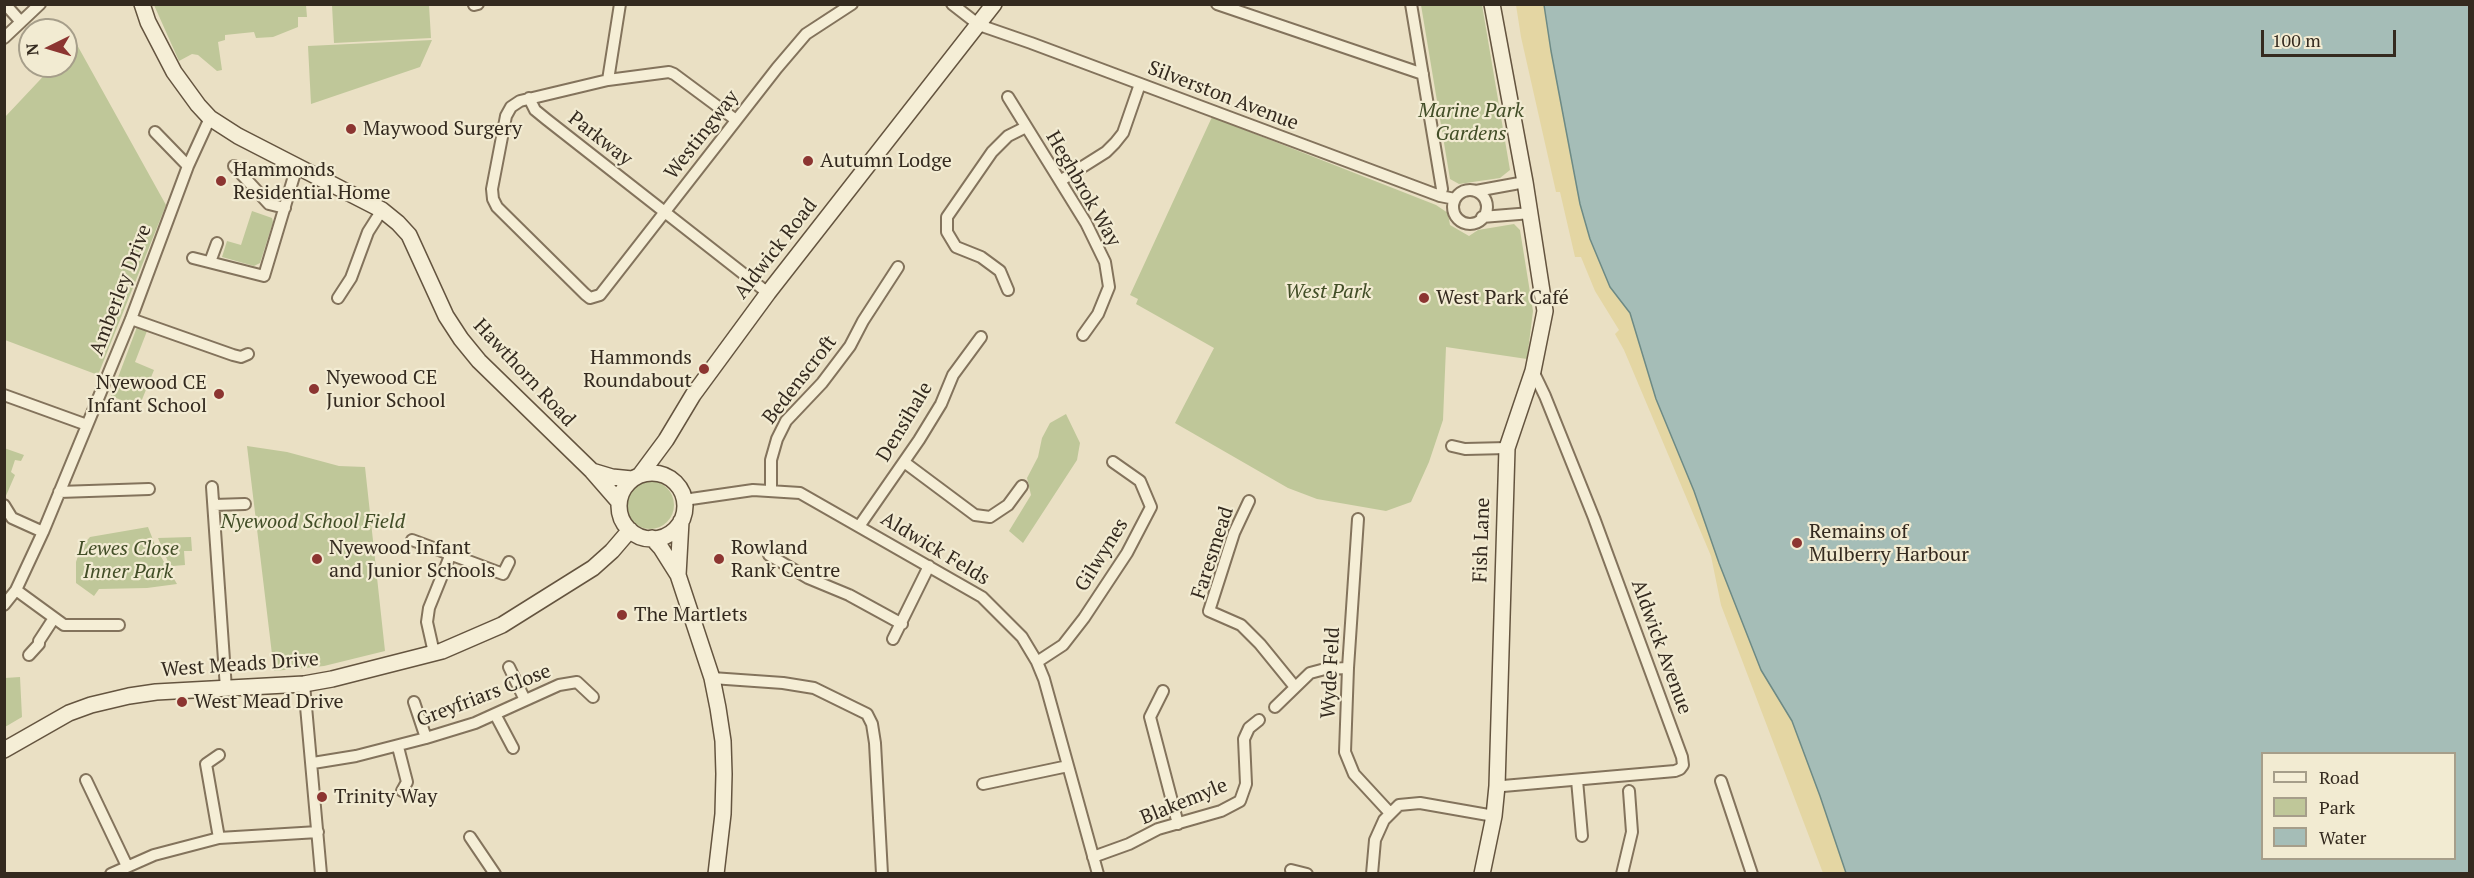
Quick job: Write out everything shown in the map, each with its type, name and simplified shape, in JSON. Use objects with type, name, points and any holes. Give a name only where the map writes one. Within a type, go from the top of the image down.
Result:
[{"type":"street","points":[[5,4],[18,19]]},
{"type":"street","points":[[25,18],[40,4]]},
{"type":"street","name":"Hawthorn Road","points":[[142,4],[148,22],[174,72],[210,118],[382,210],[409,235],[446,316],[461,339],[486,369],[592,471],[619,502]]},
{"type":"street","points":[[608,80],[620,4]]},
{"type":"street","name":"Westingway","points":[[529,98],[511,107],[506,116],[492,189],[493,199],[497,207],[590,298],[600,295],[806,34],[852,4]]},
{"type":"street","name":"Silverston Avenue","points":[[952,4],[979,25],[1440,196],[1455,199]]},
{"type":"street","name":"Aldwick Road","points":[[636,477],[666,440],[693,395],[768,293],[994,4]]},
{"type":"street","points":[[1217,4],[1423,74]]},
{"type":"street","points":[[1411,4],[1442,189],[1440,196]]},
{"type":"street","name":"Fish Lane","points":[[1482,873],[1494,816],[1497,786],[1507,448],[1533,371],[1545,311],[1526,182],[1492,4]]},
{"type":"street","points":[[4,38],[18,25]]},
{"type":"street","points":[[529,98],[608,80],[664,73],[674,74],[736,120]]},
{"type":"street","points":[[1060,181],[1106,152],[1115,143],[1123,133],[1140,84]]},
{"type":"street","name":"Heghbrok Way","points":[[1008,97],[1086,223],[1105,262],[1108,287],[1098,314],[1083,334]]},
{"type":"street","name":"Parkway","points":[[529,98],[535,110],[546,119],[768,293]]},
{"type":"street","name":"Amberley Drive","points":[[4,605],[16,590],[43,532],[131,319],[188,166],[210,118]]},
{"type":"street","points":[[1008,290],[1000,271],[981,257],[956,247],[947,232],[947,217],[992,152],[1008,136],[1026,127]]},
{"type":"street","points":[[161,133],[188,166]]},
{"type":"street","points":[[234,166],[269,204],[285,208]]},
{"type":"street","points":[[193,258],[264,276],[297,166]]},
{"type":"street","points":[[1526,182],[1476,191],[1466,190],[1455,199],[1453,210],[1459,220],[1469,224],[1482,218],[1531,213]]},
{"type":"street","points":[[1476,191],[1486,203],[1482,218]]},
{"type":"street","points":[[338,298],[351,278],[368,232],[382,210]]},
{"type":"street","points":[[210,262],[217,243]]},
{"type":"street","name":"Bedenscroft","points":[[771,491],[771,459],[786,421],[822,383],[850,346],[863,321],[898,267]]},
{"type":"street","points":[[131,319],[233,355],[241,357],[248,354]]},
{"type":"street","name":"Densihale","points":[[860,525],[941,405],[953,375],[981,337]]},
{"type":"street","name":"Aldwick Avenue","points":[[1503,786],[1676,771],[1680,770],[1683,765],[1594,518],[1533,371]]},
{"type":"street","points":[[4,395],[87,425]]},
{"type":"street","points":[[666,440],[665,459],[671,480]]},
{"type":"street","points":[[1452,446],[1465,449],[1507,448]]},
{"type":"street","points":[[904,462],[975,515],[990,517],[1008,505],[1022,486]]},
{"type":"street","name":"Gilwynes","points":[[1037,662],[1064,645],[1084,618],[1127,553],[1151,507],[1140,481],[1113,462]]},
{"type":"street","points":[[592,471],[612,477],[636,477],[657,473],[671,480],[681,491],[684,500],[678,574]]},
{"type":"street","points":[[636,477],[622,492],[619,502],[623,522],[630,530],[638,536],[652,538],[666,535],[681,520]]},
{"type":"street","points":[[212,487],[226,689]]},
{"type":"street","points":[[59,492],[149,489]]},
{"type":"street","name":"Aldwick Felds","points":[[684,500],[753,490],[800,493],[860,525],[982,597],[1022,637],[1037,662],[1098,873]]},
{"type":"street","name":"Faresmead","points":[[1249,501],[1234,533],[1209,611],[1241,625],[1260,644],[1295,687]]},
{"type":"street","points":[[214,506],[245,504]]},
{"type":"street","points":[[4,505],[12,518],[20,524],[43,532]]},
{"type":"street","name":"Wyde Feld","points":[[1358,519],[1345,752],[1354,774],[1390,813]]},
{"type":"street","name":"West Meads Drive","points":[[4,750],[41,727],[91,705],[156,692],[304,684],[434,653],[502,625],[550,595],[593,568],[630,530]]},
{"type":"street","points":[[652,538],[678,574],[712,678],[723,741],[724,774],[723,814],[716,873]]},
{"type":"street","points":[[412,540],[503,574],[509,562]]},
{"type":"street","points":[[769,555],[808,578],[849,595],[902,624]]},
{"type":"street","points":[[434,653],[427,622],[429,608],[450,556]]},
{"type":"street","points":[[893,639],[929,566]]},
{"type":"street","points":[[16,590],[64,626],[119,625]]},
{"type":"street","points":[[1199,604],[1209,611]]},
{"type":"street","points":[[29,655],[39,644],[54,618]]},
{"type":"street","points":[[509,667],[525,700]]},
{"type":"street","points":[[1275,706],[1310,673],[1325,669],[1348,668]]},
{"type":"street","points":[[712,678],[783,683],[814,688],[867,714],[872,724],[875,743],[882,873]]},
{"type":"street","name":"Greyfriars Close","points":[[313,763],[398,747],[475,723],[559,685],[577,682],[593,697]]},
{"type":"street","points":[[304,684],[313,763],[321,873]]},
{"type":"street","points":[[1163,691],[1150,717],[1178,824]]},
{"type":"street","points":[[414,702],[426,738]]},
{"type":"street","points":[[495,714],[513,748]]},
{"type":"street","name":"Blakemyle","points":[[1093,857],[1129,844],[1158,829],[1221,811],[1240,801],[1246,784],[1244,739],[1249,728],[1260,720]]},
{"type":"street","points":[[398,747],[407,782],[402,791]]},
{"type":"street","points":[[219,755],[202,765],[219,838]]},
{"type":"street","points":[[982,784],[1068,766]]},
{"type":"street","points":[[86,780],[127,866]]},
{"type":"street","points":[[1577,780],[1582,836]]},
{"type":"street","points":[[1721,781],[1750,873]]},
{"type":"street","points":[[1622,873],[1632,832],[1629,791]]},
{"type":"street","points":[[1372,873],[1375,840],[1384,820],[1399,805],[1420,803],[1494,816]]},
{"type":"street","points":[[111,873],[177,848],[219,838],[318,832]]},
{"type":"street","points":[[470,837],[495,873]]},
{"type":"street","points":[[1291,870],[1307,873]]},
{"type":"green space","points":[[154,5],[306,5],[307,17],[298,17],[298,27],[273,37],[256,38],[254,32],[225,35],[225,40],[218,42],[222,70],[217,71],[198,55],[192,54],[179,61]]},
{"type":"green space","points":[[332,5],[429,5],[431,38],[334,43]]},
{"type":"green space","name":"Marine Park Gardens","points":[[1421,5],[1482,5],[1510,170],[1500,178],[1459,184],[1450,179]]},
{"type":"green space","points":[[432,40],[420,67],[311,104],[308,46]]},
{"type":"green space","points":[[78,47],[166,205],[98,375],[5,340],[5,117],[42,78],[78,78]]},
{"type":"green space","name":"West Park","points":[[1212,117],[1436,205],[1448,213],[1450,225],[1469,236],[1478,230],[1514,224],[1520,230],[1533,311],[1527,359],[1446,347],[1443,420],[1429,462],[1411,502],[1386,511],[1317,499],[1288,488],[1175,423],[1214,348],[1136,304],[1138,299],[1130,295]]},
{"type":"green space","points":[[252,211],[272,218],[273,222],[260,263],[254,266],[222,257],[227,241],[241,245]]},
{"type":"green space","points":[[137,327],[147,331],[135,362],[154,370],[139,407],[111,396]]},
{"type":"green space","points":[[1066,414],[1080,443],[1077,460],[1023,543],[1009,531],[1031,495],[1027,478],[1038,457],[1042,438],[1050,423]]},
{"type":"green space","name":"Nyewood School Field","points":[[247,446],[287,452],[339,466],[365,467],[385,651],[324,666],[274,671]]},
{"type":"green space","points":[[4,448],[24,455],[21,461],[15,460],[11,472],[15,475],[5,498]]},
{"type":"green space","points":[[650,481],[667,488],[674,505],[667,522],[650,529],[633,522],[626,505],[633,488]]},
{"type":"green space","name":"Lewes Close Inner Park","points":[[148,527],[157,550],[177,584],[147,588],[99,589],[94,596],[76,583],[76,562],[81,547],[90,537]]},
{"type":"green space","points":[[191,537],[192,551],[184,551],[185,565],[169,564],[158,538]]},
{"type":"green space","points":[[20,677],[22,717],[5,727],[5,678]]},
{"type":"sand","points":[[1516,5],[1630,5],[1920,873],[1823,873],[1721,605],[1711,556],[1624,350],[1615,334],[1619,330],[1595,291],[1581,257],[1575,257],[1560,192],[1556,192],[1521,37]]},
{"type":"water","points":[[1544,5],[2469,5],[2469,873],[1846,873],[1792,721],[1761,670],[1719,563],[1694,491],[1656,399],[1630,313],[1610,287],[1590,239],[1580,204]]},
{"type":"place","name":"Maywood Surgery","points":[[351,129]]},
{"type":"place","name":"Autumn Lodge","points":[[808,161]]},
{"type":"place","name":"Hammonds Residential Home","points":[[221,181]]},
{"type":"place","name":"West Park Café","points":[[1424,298]]},
{"type":"place","name":"Hammonds Roundabout","points":[[704,369]]},
{"type":"place","name":"Nyewood CE Junior School","points":[[314,389]]},
{"type":"place","name":"Nyewood CE Infant School","points":[[219,394]]},
{"type":"place","name":"Remains of Mulberry Harbour","points":[[1797,543]]},
{"type":"place","name":"Nyewood Infant and Junior Schools","points":[[317,559]]},
{"type":"place","name":"Rowland Rank Centre","points":[[719,559]]},
{"type":"place","name":"The Martlets","points":[[622,615]]},
{"type":"place","name":"West Mead Drive","points":[[182,702]]},
{"type":"place","name":"Trinity Way","points":[[322,797]]}]
